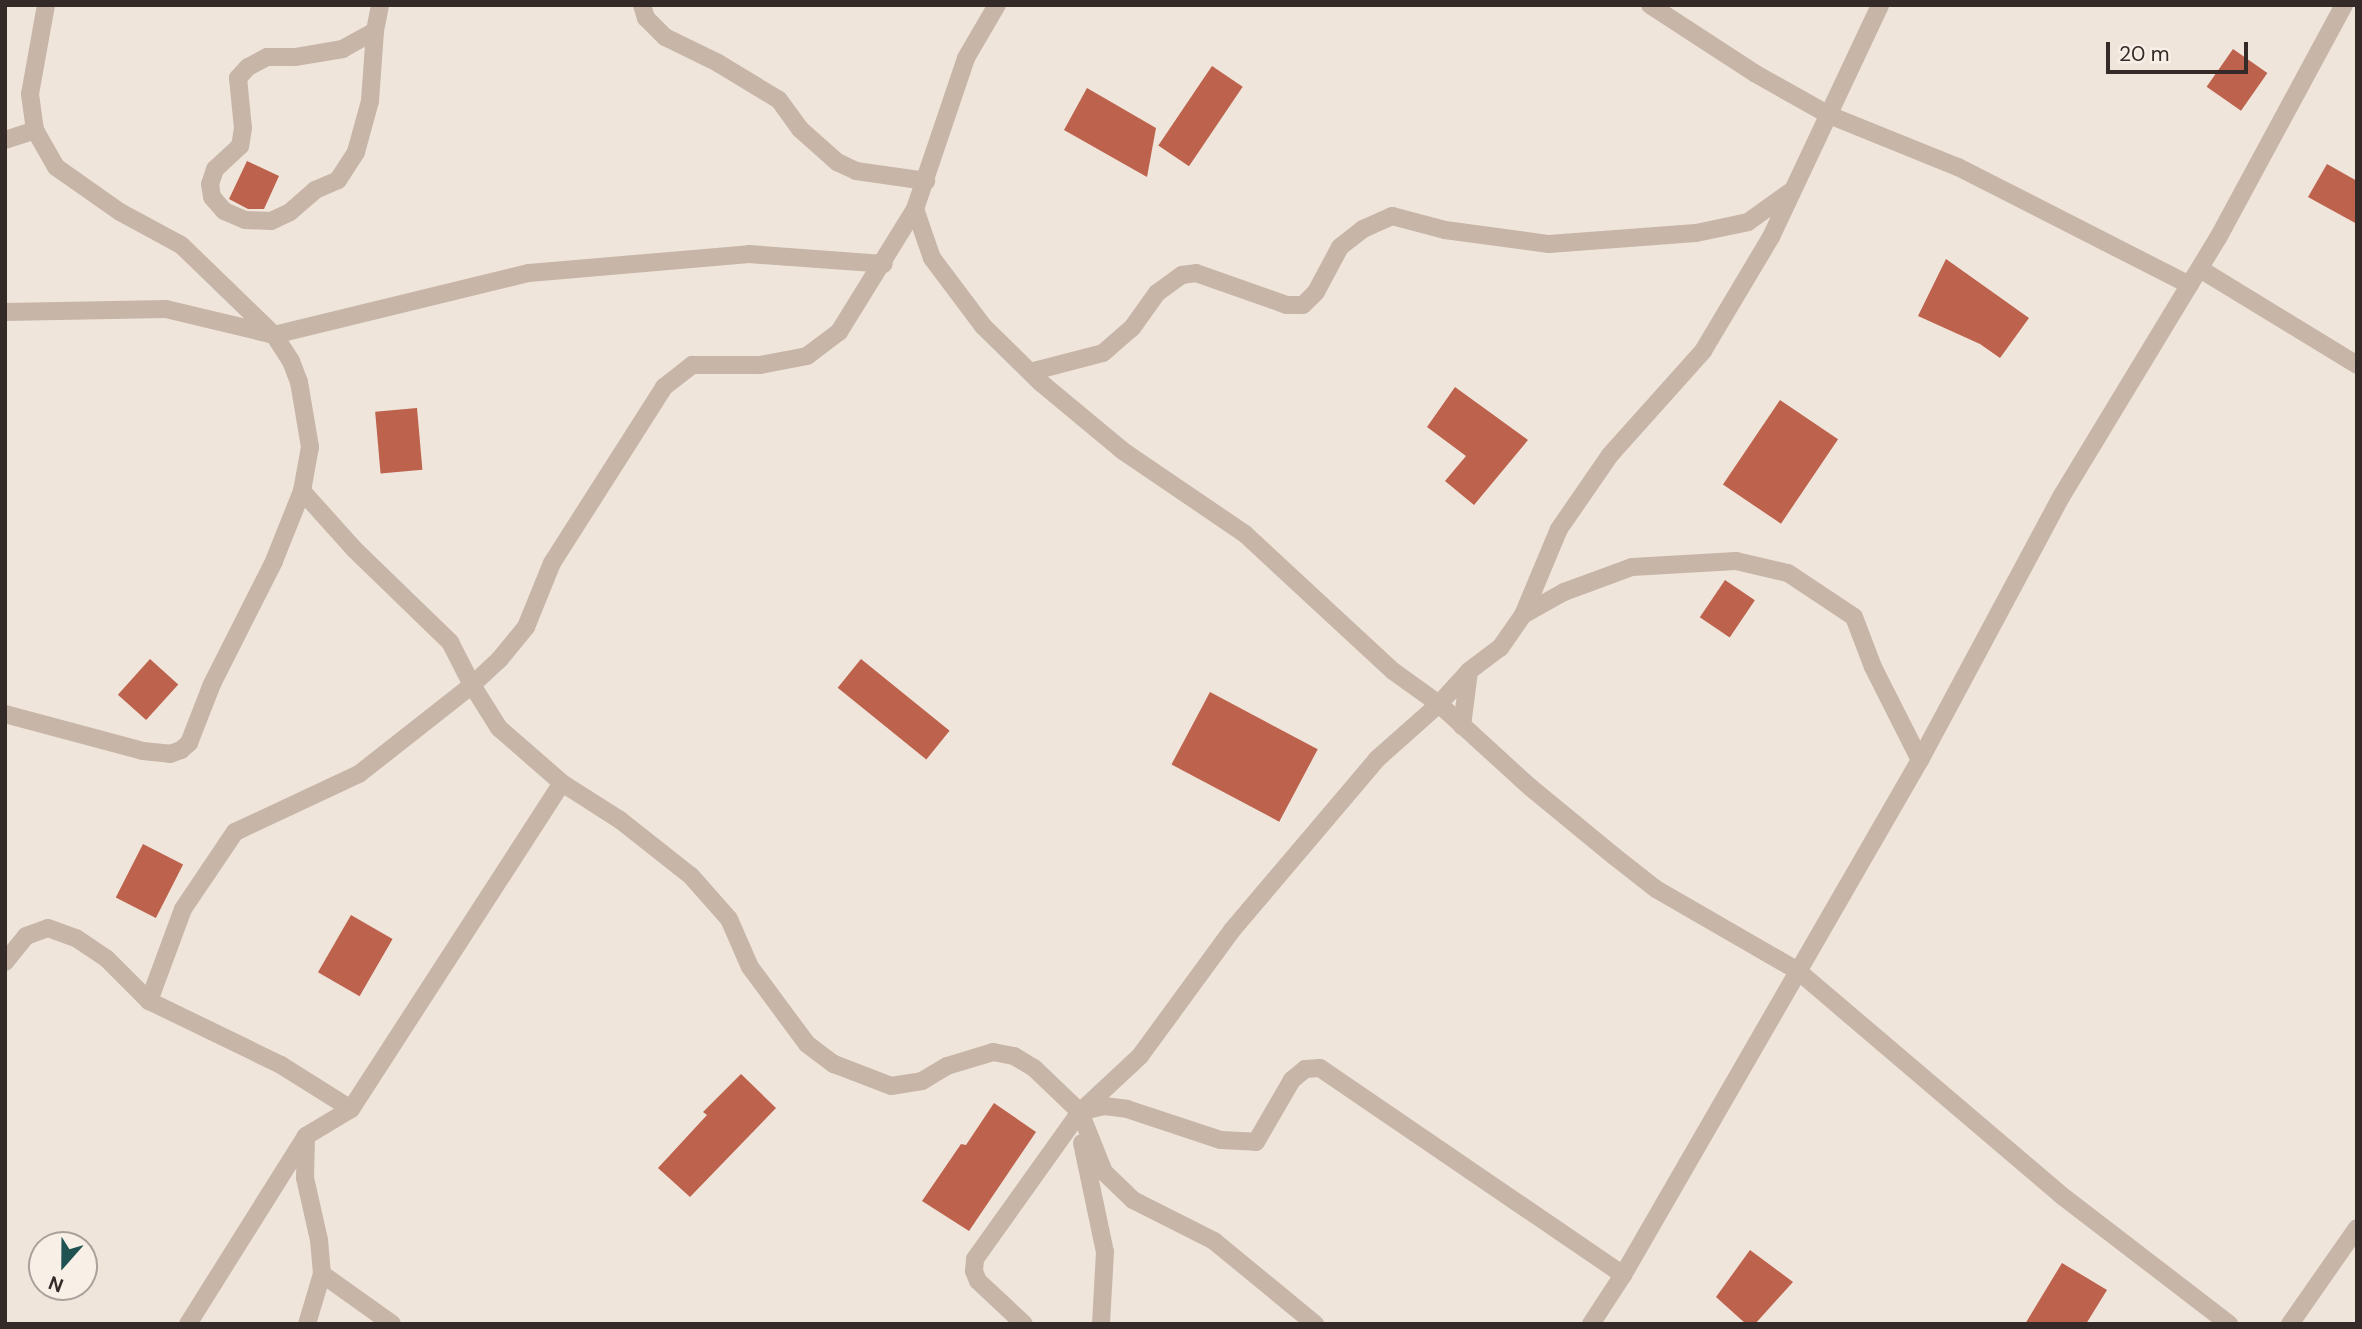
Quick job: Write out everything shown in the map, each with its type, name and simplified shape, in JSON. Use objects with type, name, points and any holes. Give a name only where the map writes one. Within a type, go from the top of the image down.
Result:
[{"type":"street","points":[[5,715],[144,751],[170,754],[189,743],[212,684],[274,561],[302,491],[310,447],[299,382],[291,361],[274,335],[181,245],[120,212],[56,167],[35,130],[30,94],[46,5]]},
{"type":"street","points":[[374,31],[343,49],[295,57],[267,57],[238,78],[243,128],[240,146],[215,169],[210,184],[212,197],[224,211],[245,220],[271,221],[290,212],[316,190],[338,180],[356,152],[370,101],[374,31],[380,5]]},
{"type":"street","points":[[642,5],[646,18],[665,37],[718,63],[779,100],[800,128],[837,162],[856,171],[926,181]]},
{"type":"street","points":[[149,1001],[183,909],[235,832],[359,774],[472,685],[499,660],[526,627],[552,563],[664,387],[692,365],[760,365],[807,356],[839,331],[884,264],[915,209],[966,58],[998,5]]},
{"type":"street","points":[[1650,5],[1756,74],[1829,115],[1958,167],[2190,285]]},
{"type":"street","points":[[1024,1324],[978,1281],[974,1270],[975,1259],[1080,1112],[1140,1056],[1233,929],[1377,759],[1439,704],[1469,671],[1500,648],[1522,615],[1559,529],[1610,456],[1703,351],[1771,237],[1880,5]]},
{"type":"street","points":[[1591,1324],[1623,1275],[1920,761],[2061,497],[2200,268],[2344,5]]},
{"type":"street","points":[[5,140],[35,130]]},
{"type":"street","points":[[1030,372],[1103,353],[1132,328],[1157,293],[1182,275],[1196,273],[1287,305],[1303,305],[1316,292],[1340,247],[1363,229],[1392,216],[1445,230],[1549,244],[1696,233],[1748,222],[1793,190]]},
{"type":"street","points":[[915,209],[932,258],[983,326],[1030,372],[1123,451],[1245,534],[1393,671],[1439,704],[1531,787],[1656,889],[1798,971],[2061,1195],[2229,1324]]},
{"type":"street","points":[[5,312],[166,309],[274,335],[529,273],[749,254],[884,264]]},
{"type":"street","points":[[2200,268],[2357,365]]},
{"type":"street","points":[[302,491],[354,548],[450,642],[472,685],[499,728],[562,783],[620,820],[691,876],[729,919],[750,967],[807,1044],[834,1064],[891,1086],[922,1081],[947,1066],[993,1052],[1014,1055],[1034,1068],[1080,1112],[1104,1172],[1133,1200],[1214,1241],[1315,1324]]},
{"type":"street","points":[[1522,615],[1564,592],[1632,568],[1735,561],[1788,573],[1854,617],[1873,667],[1920,761]]},
{"type":"street","points":[[1462,726],[1469,671]]},
{"type":"street","points":[[188,1324],[306,1136],[351,1109],[562,783]]},
{"type":"street","points":[[5,962],[26,936],[48,928],[76,938],[106,958],[149,1001],[281,1065],[351,1109]]},
{"type":"street","points":[[1080,1112],[1104,1106],[1127,1109],[1221,1140],[1256,1142],[1292,1080],[1305,1069],[1320,1068],[1623,1275]]},
{"type":"street","points":[[1080,1112],[1080,1139],[1105,1252],[1101,1324]]},
{"type":"street","points":[[306,1136],[305,1178],[319,1240],[322,1274],[307,1324]]},
{"type":"street","points":[[2290,1324],[2357,1228]]},
{"type":"street","points":[[322,1274],[392,1324]]},
{"type":"building","points":[[2233,49],[2267,73],[2241,111],[2207,87]]},
{"type":"building","points":[[1212,66],[1243,87],[1189,166],[1158,146]]},
{"type":"building","points":[[1087,88],[1156,128],[1147,177],[1064,130]]},
{"type":"building","points":[[247,161],[279,176],[264,209],[248,209],[229,199]]},
{"type":"building","points":[[2327,164],[2357,181],[2357,224],[2308,197]]},
{"type":"building","points":[[1946,259],[2029,318],[2000,358],[1980,344],[1918,316]]},
{"type":"building","points":[[1455,387],[1528,440],[1474,505],[1445,481],[1466,456],[1427,427]]},
{"type":"building","points":[[1780,400],[1838,439],[1781,524],[1723,485]]},
{"type":"building","points":[[417,408],[422,470],[381,473],[375,412]]},
{"type":"building","points":[[1725,580],[1755,600],[1730,637],[1700,617]]},
{"type":"building","points":[[150,659],[178,684],[146,720],[118,695]]},
{"type":"building","points":[[861,659],[950,731],[926,759],[838,688]]},
{"type":"building","points":[[1210,692],[1318,749],[1279,822],[1172,764]]},
{"type":"building","points":[[143,844],[183,864],[156,918],[116,897]]},
{"type":"building","points":[[351,915],[393,939],[360,996],[318,972]]},
{"type":"building","points":[[741,1074],[776,1108],[690,1197],[658,1168],[707,1115],[703,1112]]},
{"type":"building","points":[[994,1103],[1036,1132],[969,1231],[922,1201],[961,1144],[966,1145]]},
{"type":"building","points":[[1750,1250],[1793,1282],[1755,1324],[1746,1324],[1716,1297]]},
{"type":"building","points":[[2062,1263],[2107,1290],[2086,1324],[2025,1324]]}]
